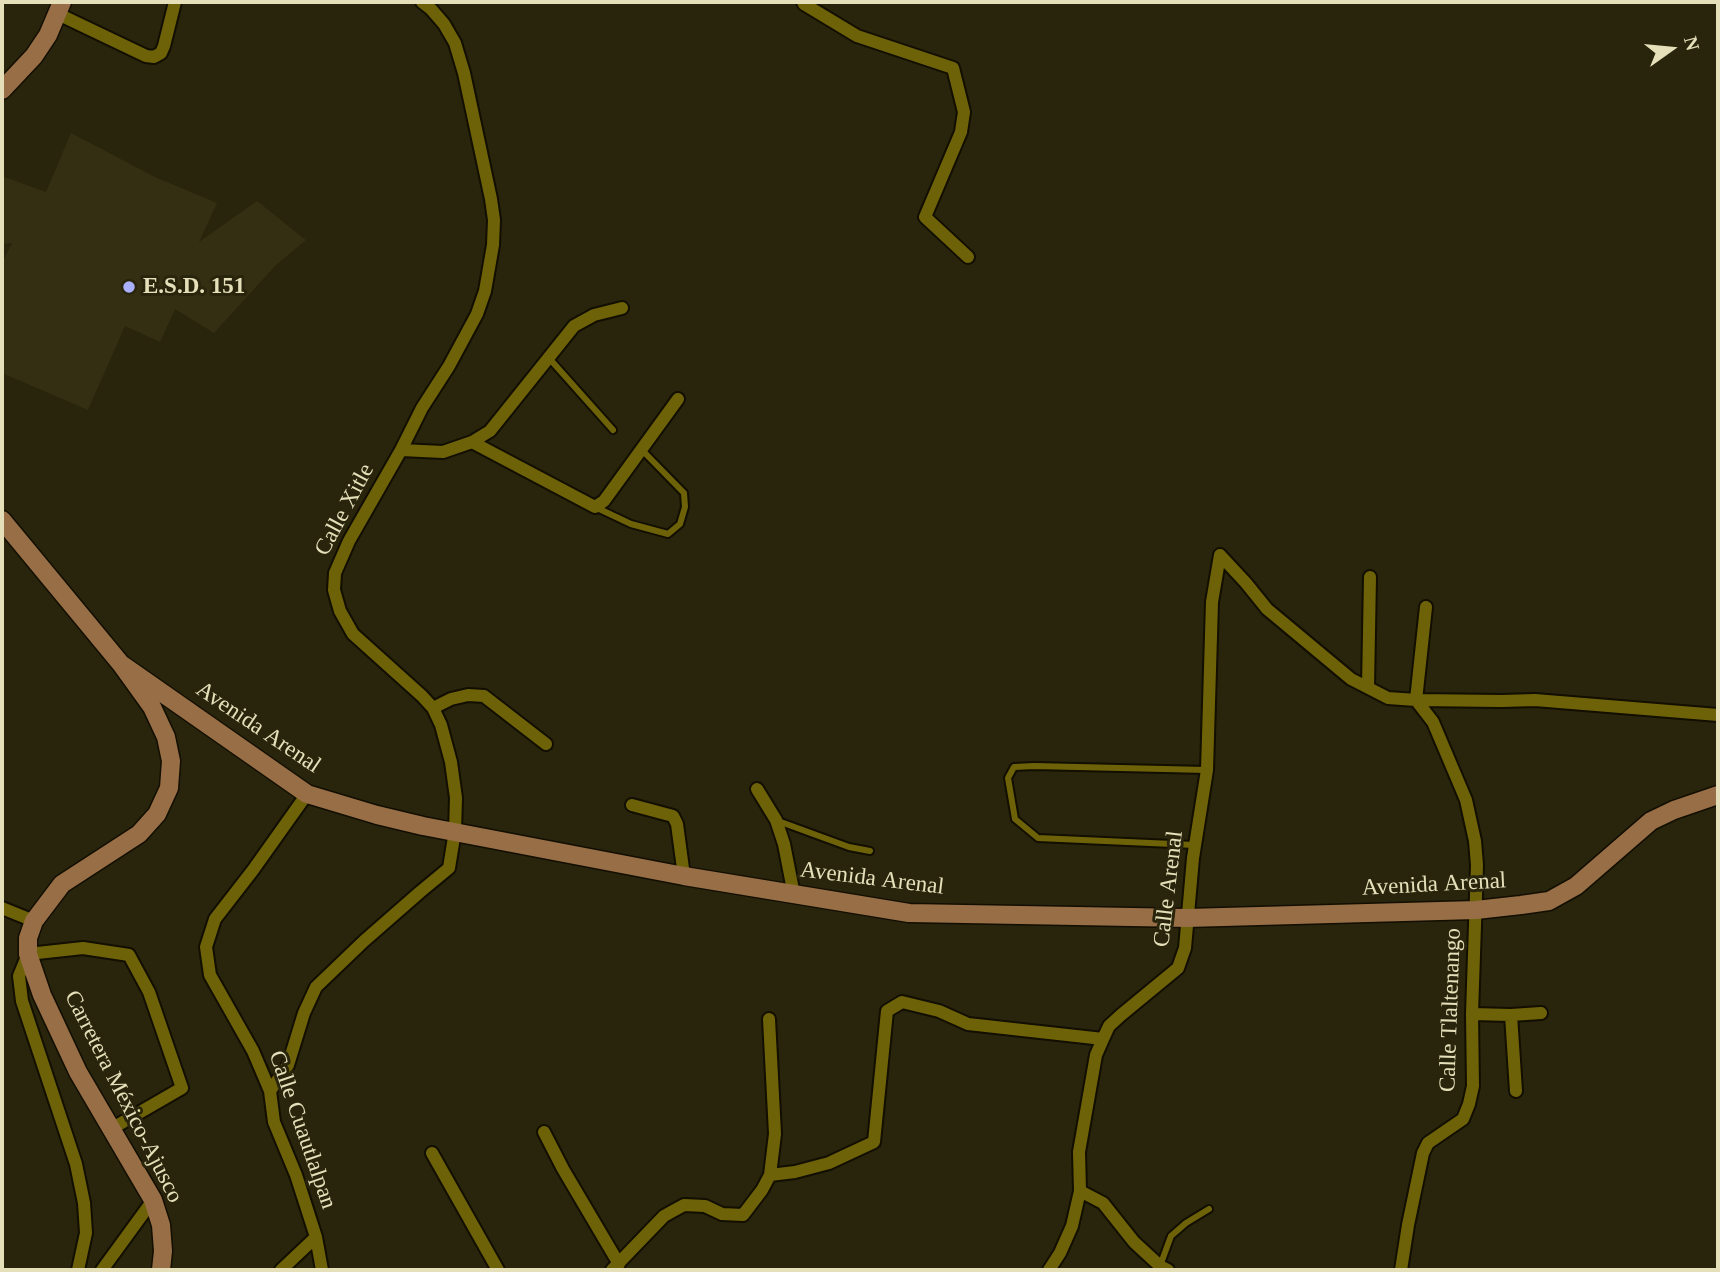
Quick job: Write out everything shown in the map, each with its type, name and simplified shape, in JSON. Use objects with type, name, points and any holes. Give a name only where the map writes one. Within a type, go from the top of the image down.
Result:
[{"type":"street","points":[[2,90],[34,56],[48,35],[60,8],[146,56],[153,57],[161,53],[164,46],[175,2]]},
{"type":"street","name":"Calle Xitle","points":[[270,1091],[288,1065],[304,1013],[316,987],[373,932],[449,868],[455,831],[456,798],[451,762],[441,725],[433,708],[353,634],[340,611],[334,590],[339,561],[422,408],[477,314],[485,291],[493,245],[491,199],[464,73],[455,43],[444,24],[422,2]]},
{"type":"street","points":[[803,2],[857,36],[953,68],[964,112],[961,132],[925,217],[968,257]]},
{"type":"street","points":[[401,450],[443,452],[472,442],[490,431],[574,326],[594,314],[622,308]]},
{"type":"street","points":[[472,442],[595,507],[604,501],[678,399]]},
{"type":"street","name":"Carretera México-Ajusco","points":[[2,520],[121,664],[152,707],[166,737],[171,761],[169,788],[157,814],[139,834],[62,884],[34,921],[28,938],[28,954],[42,995],[73,1061],[153,1200],[161,1225],[161,1270]]},
{"type":"street","name":"Calle Arenal","points":[[1049,1270],[1072,1226],[1080,1191],[1079,1152],[1096,1055],[1110,1026],[1178,968],[1185,948],[1195,845],[1207,770],[1212,602],[1220,555],[1267,609],[1351,679],[1368,687]]},
{"type":"street","points":[[1370,577],[1368,687],[1388,698],[1535,700],[1718,715]]},
{"type":"street","points":[[1416,700],[1426,607]]},
{"type":"street","name":"Avenida Arenal","points":[[121,664],[307,794],[423,826],[684,876],[909,913],[1187,918],[1476,910],[1549,901],[1576,886],[1651,821],[1718,795]]},
{"type":"street","points":[[433,708],[451,699],[468,695],[484,696],[546,744]]},
{"type":"street","name":"Calle Tlaltenango","points":[[1401,1270],[1423,1153],[1428,1143],[1463,1119],[1473,1086],[1472,1014],[1477,866],[1475,841],[1466,800],[1433,722],[1416,700]]},
{"type":"street","points":[[757,789],[776,820],[784,844],[794,895]]},
{"type":"street","name":"Calle Cuautlalpan","points":[[307,794],[215,919],[206,947],[210,975],[253,1051],[270,1091],[274,1122],[296,1175],[316,1237],[322,1270]]},
{"type":"street","points":[[632,805],[673,816],[677,824],[684,876]]},
{"type":"street","points":[[2,908],[34,921]]},
{"type":"street","points":[[78,1270],[86,1233],[84,1203],[76,1164],[22,1002],[19,976],[28,954],[83,948],[129,955],[149,992],[182,1088],[111,1129]]},
{"type":"street","points":[[770,1175],[829,1163],[874,1142],[887,1011],[902,1002],[939,1011],[968,1024],[1103,1039]]},
{"type":"street","points":[[1472,1014],[1541,1013]]},
{"type":"street","points":[[1511,1015],[1516,1091]]},
{"type":"street","points":[[544,1132],[616,1267],[664,1216],[684,1205],[705,1206],[722,1214],[743,1215],[758,1197],[770,1175],[775,1134],[769,1019]]},
{"type":"street","points":[[432,1153],[498,1270]]},
{"type":"street","points":[[1080,1191],[1103,1203],[1134,1242],[1164,1268]]},
{"type":"street","points":[[102,1270],[153,1200]]},
{"type":"street","points":[[281,1270],[316,1237]]},
{"type":"street","points":[[82,1257],[94,1270]]},
{"type":"lane","points":[[548,357],[613,430]]},
{"type":"lane","points":[[595,507],[631,524],[668,534],[680,524],[685,507],[684,493],[641,449]]},
{"type":"lane","points":[[1195,845],[1038,838],[1016,819],[1008,778],[1014,767],[1034,766],[1207,770]]},
{"type":"lane","points":[[776,820],[849,847],[870,851]]},
{"type":"lane","points":[[1164,1268],[1171,1236],[1209,1209]]},
{"type":"shaded area","name":"E.S.D. 151","points":[[71,133],[155,177],[217,203],[199,242],[257,201],[306,240],[276,265],[214,333],[175,309],[160,342],[125,326],[88,410],[2,373],[2,263],[12,243],[2,244],[2,176],[46,192]]},
{"type":"place","name":"E.S.D. 151","points":[[129,287]]}]
